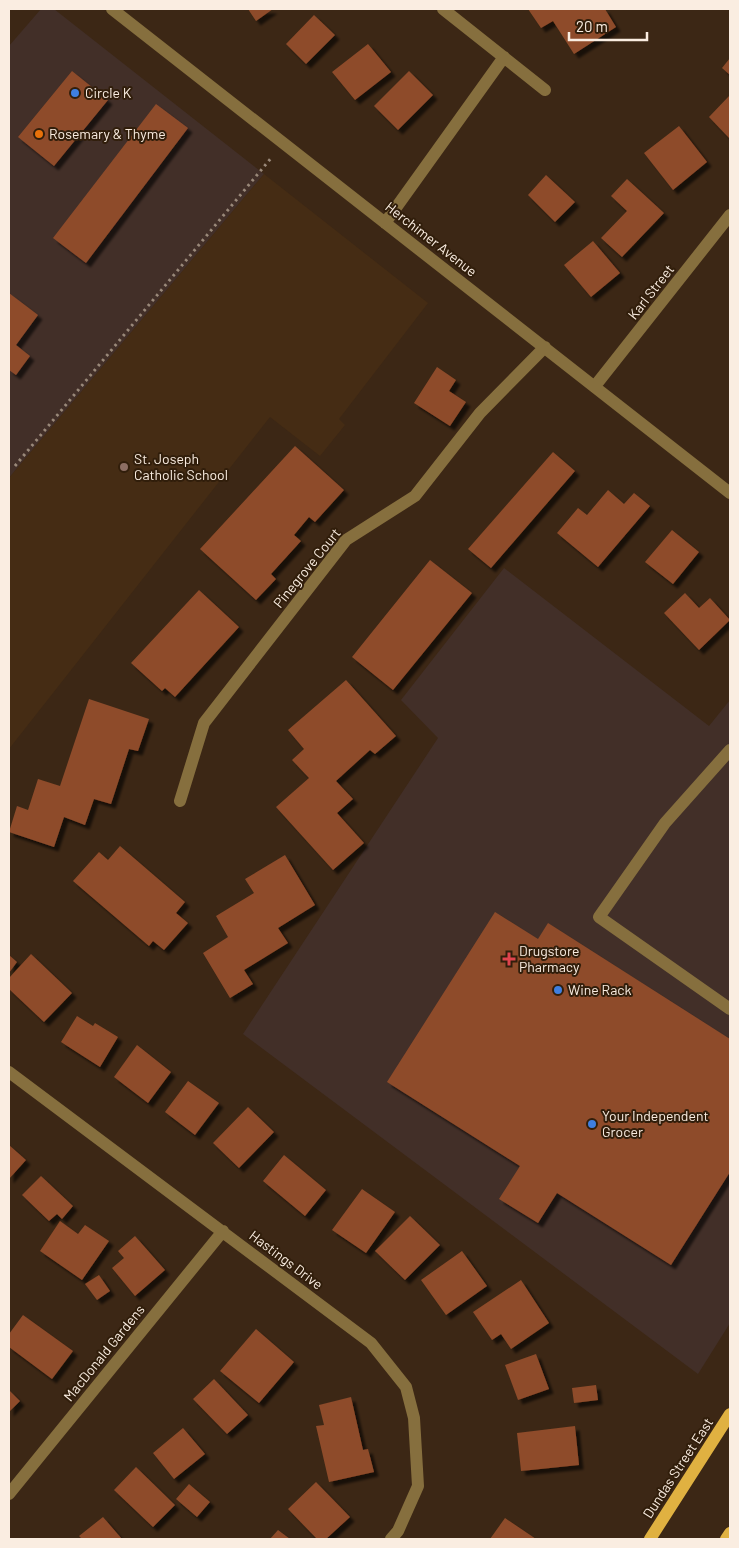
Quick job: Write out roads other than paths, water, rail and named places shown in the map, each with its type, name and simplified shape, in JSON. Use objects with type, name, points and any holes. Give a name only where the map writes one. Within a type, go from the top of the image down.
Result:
[{"type":"main road","name":"Dundas Street East","points":[[650,1539],[730,1414]]},
{"type":"main road","points":[[726,1539],[730,1533]]},
{"type":"street","name":"Herchimer Avenue","points":[[112,9],[730,493]]},
{"type":"street","points":[[443,9],[545,90]]},
{"type":"street","points":[[385,223],[504,58]]},
{"type":"street","name":"Karl Street","points":[[595,386],[730,215]]},
{"type":"street","name":"Pinegrove Court","points":[[180,800],[204,722],[346,540],[415,496],[480,413],[544,347]]},
{"type":"street","points":[[730,750],[665,823],[599,917],[730,1009]]},
{"type":"street","name":"Hastings Drive","points":[[9,1072],[371,1343],[406,1386],[414,1418],[418,1486],[398,1531],[391,1539]]},
{"type":"street","name":"MacDonald Gardens","points":[[9,1494],[223,1231]]},
{"type":"place","name":"Circle K","points":[[75,93]]},
{"type":"place","name":"Rosemary & Thyme","points":[[39,134]]},
{"type":"place","name":"St. Joseph Catholic School","points":[[124,467]]},
{"type":"place","name":"Drugstore Pharmacy","points":[[509,959]]},
{"type":"place","name":"Wine Rack","points":[[558,990]]},
{"type":"place","name":"Your Independent Grocer","points":[[592,1124]]}]
